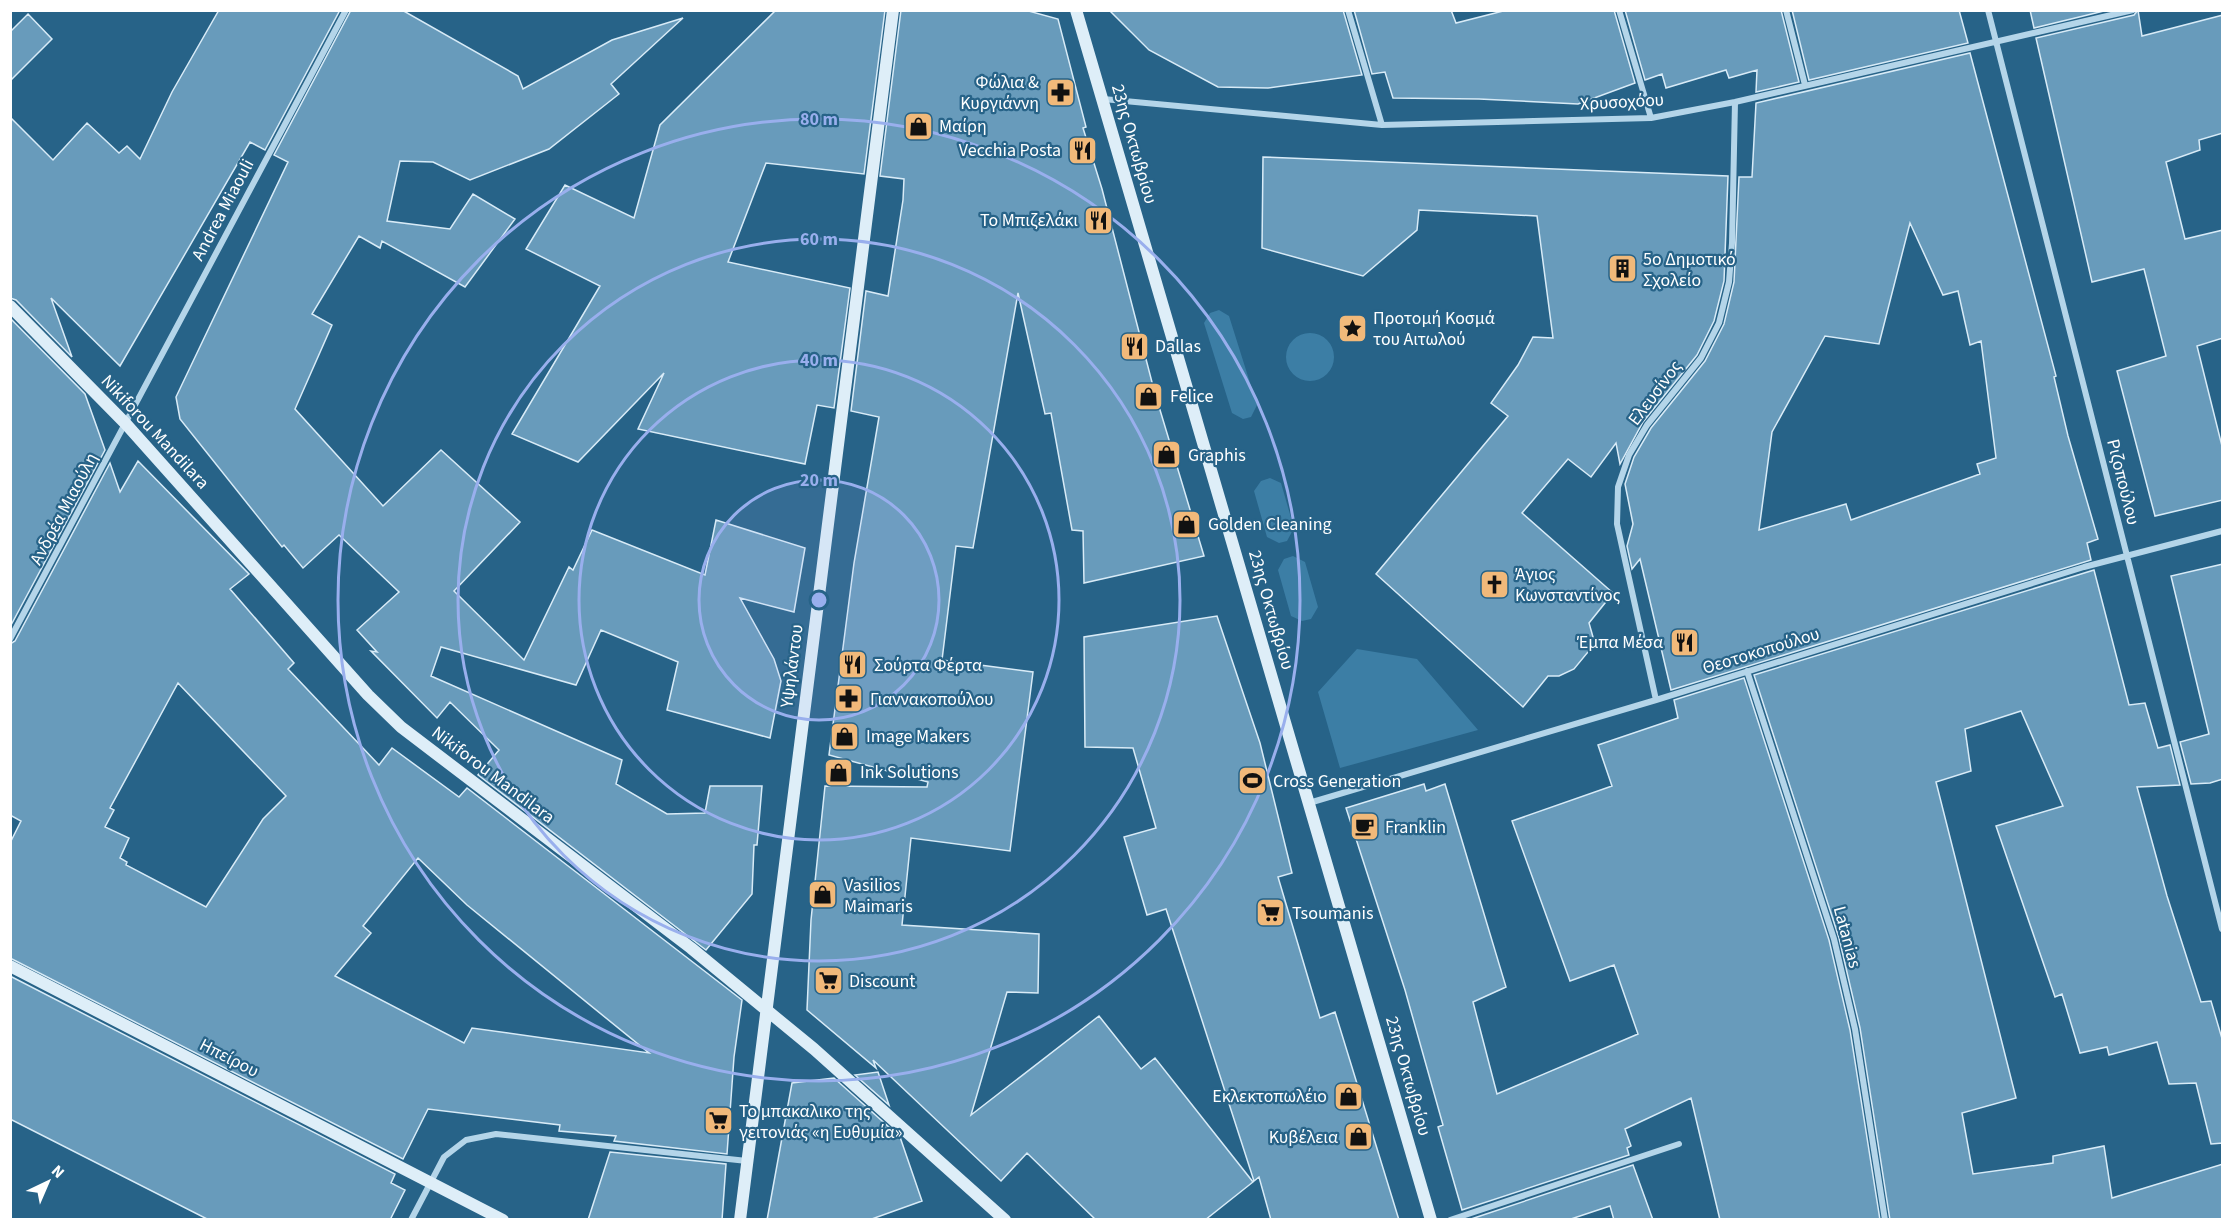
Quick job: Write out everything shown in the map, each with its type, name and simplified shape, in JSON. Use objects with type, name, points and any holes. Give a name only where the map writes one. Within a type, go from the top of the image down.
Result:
[{"type":"main road","name":"Υψηλάντου","points":[[740,1220],[893,10]]},
{"type":"main road","name":"23ης Οκτωβρίου","points":[[1076,10],[1431,1220]]},
{"type":"main road","name":"Nikiforou Mandilara","points":[[10,306],[126,424],[368,695],[401,727],[691,948],[814,1049],[1005,1220]]},
{"type":"main road","name":"Ηπείρου","points":[[10,966],[503,1220]]},
{"type":"street","name":"Andrea Miaouli","points":[[126,424],[346,10]]},
{"type":"street","points":[[1348,10],[1382,125]]},
{"type":"street","points":[[1618,10],[1651,118]]},
{"type":"street","points":[[1786,10],[1805,85]]},
{"type":"street","name":"Ριζοπούλου","points":[[1989,10],[1995,44],[2223,929]]},
{"type":"street","name":"Χρυσοχόου","points":[[1102,99],[1382,125],[1651,118],[1735,102],[1995,44],[2133,10]]},
{"type":"street","name":"Ελευσίνος","points":[[1656,700],[1617,524],[1617,487],[1629,455],[1647,425],[1701,358],[1719,323],[1729,282],[1732,243],[1735,102]]},
{"type":"street","name":"Ανδρέα Μιαούλη","points":[[10,639],[126,424]]},
{"type":"street","name":"Θεοτοκοπούλου","points":[[1308,803],[1656,700],[2127,555],[2223,531]]},
{"type":"street","name":"Latanias","points":[[1747,671],[1834,939],[1855,1029],[1885,1220]]},
{"type":"street","points":[[411,1220],[444,1157],[466,1140],[496,1134],[747,1161]]},
{"type":"street","points":[[1450,1220],[1679,1144]]},
{"type":"shaded area","points":[[1219,310],[1229,316],[1257,405],[1251,417],[1243,419],[1232,413],[1204,323],[1210,313]]},
{"type":"shaded area","points":[[1305,333],[1315,333],[1330,343],[1334,357],[1330,371],[1324,377],[1315,381],[1305,381],[1290,371],[1286,362],[1286,352],[1296,337]]},
{"type":"shaded area","points":[[1270,478],[1281,483],[1294,528],[1287,541],[1279,543],[1267,537],[1254,491],[1261,481]]},
{"type":"shaded area","points":[[1293,556],[1305,562],[1318,607],[1311,619],[1302,621],[1291,616],[1278,570],[1284,559]]},
{"type":"shaded area","points":[[1357,649],[1417,659],[1478,730],[1340,768],[1318,692]]},
{"type":"building","points":[[219,10],[340,10],[265,150],[250,142],[120,366],[51,298],[72,357],[16,300],[10,298],[10,117],[53,160],[87,123],[119,153],[127,146],[140,159],[172,92]]},
{"type":"building","points":[[351,10],[402,10],[518,76],[523,89],[612,40],[683,18],[611,84],[619,94],[549,149],[470,180],[433,162],[400,161],[387,221],[450,229],[473,194],[515,219],[465,287],[382,241],[380,248],[359,236],[312,314],[332,325],[295,409],[383,506],[441,450],[520,522],[454,591],[524,660],[569,567],[573,570],[592,530],[705,575],[716,520],[805,548],[794,612],[740,598],[774,659],[781,681],[770,738],[667,710],[678,662],[601,630],[576,685],[441,647],[431,676],[622,760],[616,784],[667,814],[705,813],[710,786],[762,786],[757,845],[754,845],[752,894],[706,950],[478,775],[499,750],[450,702],[437,718],[371,651],[377,652],[357,630],[399,592],[339,535],[303,568],[284,545],[282,547],[180,419],[176,397],[288,162],[274,155]]},
{"type":"building","points":[[776,10],[885,10],[864,174],[766,163],[728,262],[850,288],[834,408],[817,405],[805,464],[638,429],[664,373],[578,462],[512,434],[600,286],[526,249],[565,185],[634,218],[660,125]]},
{"type":"building","points":[[901,10],[1025,10],[1058,19],[1086,127],[1083,128],[1102,189],[1154,390],[1204,556],[1084,583],[1083,531],[1072,530],[1051,413],[1045,414],[1018,293],[973,548],[956,546],[942,660],[1033,672],[1010,851],[911,838],[902,925],[1039,934],[1038,993],[1007,992],[971,1115],[1099,1016],[1141,1069],[1155,1058],[1253,1182],[1205,1220],[1096,1220],[1027,1153],[1001,1181],[873,1060],[876,1068],[807,1010],[811,920],[825,786],[927,787],[928,782],[829,755],[854,563],[879,417],[851,411],[866,291],[888,296],[903,200],[904,179],[880,176]]},
{"type":"building","points":[[1109,10],[1343,10],[1362,75],[1268,88],[1218,87],[1149,50]]},
{"type":"building","points":[[1354,10],[1451,10],[1456,23],[1507,10],[1614,10],[1635,83],[1578,104],[1393,98],[1385,72],[1372,74]]},
{"type":"building","points":[[1625,10],[1781,10],[1799,82],[1756,92],[1757,70],[1729,78],[1726,70],[1666,88],[1662,74],[1645,80]]},
{"type":"building","points":[[1792,10],[1959,10],[1968,43],[1809,80]]},
{"type":"building","points":[[2030,10],[2108,10],[2034,28]]},
{"type":"building","points":[[2138,10],[2142,36],[2223,15],[2223,133],[2199,140],[2200,150],[2166,162],[2185,239],[2223,230],[2223,338],[2197,346],[2223,450],[2223,500],[2155,516],[2117,371],[2166,356],[2144,269],[2092,282],[2036,38],[2134,15]]},
{"type":"building","points":[[28,14],[52,39],[10,81],[10,32]]},
{"type":"building","points":[[1970,53],[2056,376],[2054,377],[2068,436],[2098,539],[2087,543],[2091,560],[1671,690],[1640,559],[1632,569],[1627,546],[1633,524],[1625,484],[1634,457],[1651,428],[1705,361],[1724,324],[1734,282],[1739,177],[1752,177],[1756,103]],"holes":[[[1910,223],[1943,295],[1958,291],[1970,345],[1981,341],[1996,458],[1977,464],[1980,474],[1851,520],[1846,504],[1759,530],[1772,432],[1825,336],[1879,344]]]},
{"type":"building","points":[[1263,157],[1728,176],[1724,281],[1714,321],[1697,355],[1643,422],[1620,464],[1616,443],[1591,477],[1568,459],[1522,513],[1613,593],[1589,623],[1593,637],[1588,652],[1574,669],[1559,676],[1548,676],[1523,707],[1376,574],[1508,416],[1491,403],[1518,365],[1533,337],[1553,338],[1537,216],[1419,210],[1417,230],[1363,276],[1262,248]]},
{"type":"building","points":[[10,318],[85,394],[105,450],[10,627]]},
{"type":"building","points":[[138,461],[249,574],[230,589],[294,663],[288,669],[379,765],[392,748],[459,797],[467,788],[742,1000],[734,1057],[727,1154],[614,1141],[616,1136],[559,1131],[560,1125],[428,1109],[403,1159],[10,958],[10,843],[21,821],[10,815],[10,644],[15,641],[110,463],[120,492]],"holes":[[[178,683],[286,796],[263,819],[206,907],[126,865],[127,862],[120,858],[129,838],[105,827],[114,810],[110,808]],[[418,858],[467,905],[649,1053],[472,1028],[464,1043],[335,976],[371,933],[363,926]]]},
{"type":"building","points":[[2223,564],[2223,779],[2210,783],[2191,784],[2180,742],[2209,734],[2171,576]]},
{"type":"building","points":[[2094,570],[2129,705],[2145,703],[2158,748],[2170,745],[2180,785],[2137,787],[2167,896],[2201,1002],[2211,1001],[2223,1042],[2223,1143],[2211,1144],[2196,1083],[2169,1084],[2157,1042],[2109,1055],[2107,1047],[2080,1053],[2062,994],[2055,997],[1996,826],[2063,806],[2021,711],[1965,729],[1971,771],[1936,782],[2016,1098],[1962,1113],[1973,1174],[2053,1163],[2053,1156],[2104,1146],[2112,1198],[2223,1164],[2223,1220],[1890,1220],[1860,1028],[1839,938],[1754,675]]},
{"type":"building","points":[[1217,616],[1260,743],[1292,873],[1278,877],[1320,1018],[1335,1012],[1399,1220],[1271,1220],[1259,1177],[1254,1181],[1166,909],[1147,915],[1124,837],[1156,828],[1133,748],[1085,747],[1084,637]]},
{"type":"building","points":[[1744,678],[1829,940],[1850,1030],[1880,1220],[1720,1220],[1691,1098],[1625,1129],[1631,1146],[1627,1148],[1629,1155],[1462,1210],[1438,1127],[1443,1125],[1405,990],[1346,808],[1424,784],[1426,791],[1445,784],[1506,987],[1473,1002],[1497,1094],[1638,1034],[1614,965],[1570,981],[1512,821],[1612,786],[1598,745],[1678,718],[1674,700]]},
{"type":"building","points":[[10,976],[395,1174],[391,1183],[405,1190],[390,1220],[209,1220],[10,1119]]},
{"type":"building","points":[[878,1072],[889,1105],[855,1075]]},
{"type":"building","points":[[834,1078],[900,1137],[922,1201],[869,1220],[767,1220],[792,1083]]},
{"type":"building","points":[[610,1152],[726,1164],[722,1220],[588,1220]]},
{"type":"building","points":[[1633,1165],[1653,1220],[1614,1220],[1610,1206],[1568,1220],[1468,1220]]},
{"type":"place","name":"Φώλια & Κυργιάννη","points":[[1060,92]]},
{"type":"place","name":"Μαίρη","points":[[918,126]]},
{"type":"place","name":"Vecchia Posta","points":[[1082,150]]},
{"type":"place","name":"Το Μπιζελάκι","points":[[1099,220]]},
{"type":"place","name":"5ο Δημοτικό Σχολείο","points":[[1622,269]]},
{"type":"place","name":"Προτομή Κοσμά του Αιτωλού","points":[[1352,328]]},
{"type":"place","name":"Dallas","points":[[1134,346]]},
{"type":"place","name":"Felice","points":[[1149,396]]},
{"type":"place","name":"Graphis","points":[[1167,455]]},
{"type":"place","name":"Golden Cleaning","points":[[1187,524]]},
{"type":"place","name":"Άγιος Κωνσταντίνος","points":[[1494,584]]},
{"type":"place","name":"Έμπα Μέσα","points":[[1684,642]]},
{"type":"place","name":"Σούρτα Φέρτα","points":[[853,665]]},
{"type":"place","name":"Γιαννακοπούλου","points":[[849,699]]},
{"type":"place","name":"Image Makers","points":[[845,736]]},
{"type":"place","name":"Ink Solutions","points":[[839,772]]},
{"type":"place","name":"Cross Generation","points":[[1252,781]]},
{"type":"place","name":"Franklin","points":[[1364,827]]},
{"type":"place","name":"Vasilios Maimaris","points":[[823,895]]},
{"type":"place","name":"Tsoumanis","points":[[1271,913]]},
{"type":"place","name":"Discount","points":[[828,981]]},
{"type":"place","name":"Εκλεκτοπωλέιο","points":[[1348,1096]]},
{"type":"place","name":"Το μπακαλικο της γειτονιάς «η Ευθυμία»","points":[[718,1121]]},
{"type":"place","name":"Κυβέλεια","points":[[1359,1137]]}]
